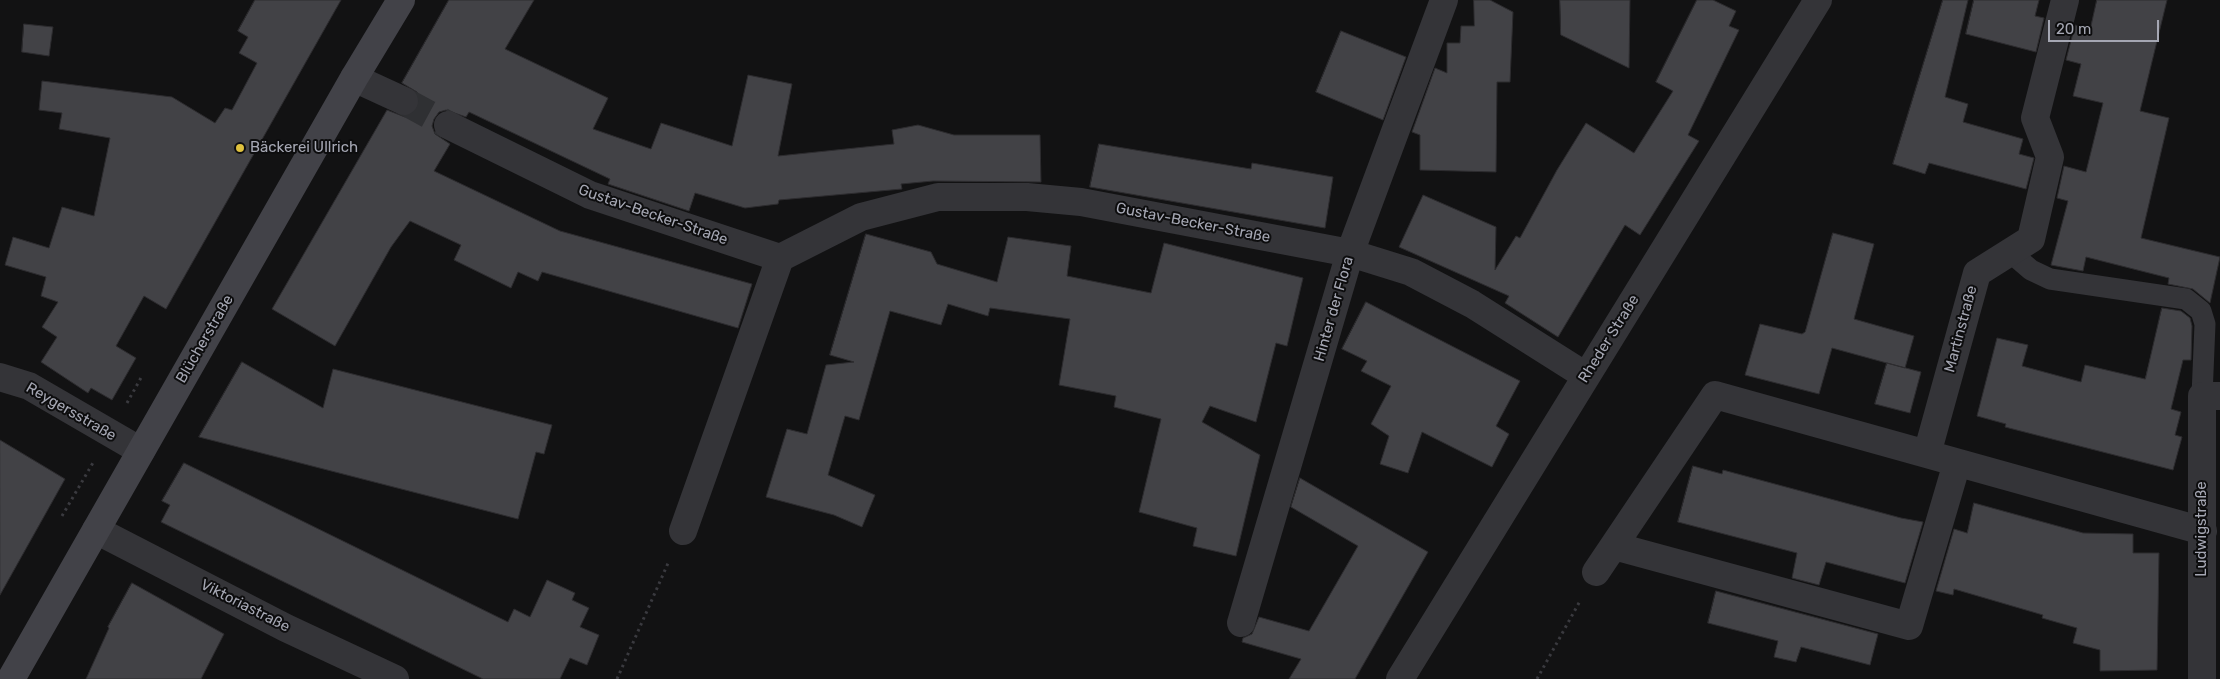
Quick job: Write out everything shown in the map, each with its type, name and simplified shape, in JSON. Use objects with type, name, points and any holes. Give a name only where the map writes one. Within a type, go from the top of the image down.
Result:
[{"type":"street","name":"Blücherstraße","points":[[11,679],[354,78],[401,0]]},
{"type":"street","name":"Hinter der Flora","points":[[1241,623],[1350,253],[1444,0]]},
{"type":"street","name":"Rheder Straße","points":[[1400,679],[1818,0]]},
{"type":"street","name":"Martinstraße","points":[[1927,454],[1977,273],[2032,239],[2050,157],[2036,118],[2065,0]]},
{"type":"street","points":[[354,78],[404,102]]},
{"type":"street","name":"Gustav-Becker-Straße","points":[[448,125],[590,195],[780,258],[861,217],[938,196],[1027,197],[1081,202],[1350,253],[1411,272],[1472,304],[1586,376]]},
{"type":"street","points":[[683,531],[780,258]]},
{"type":"street","name":"Reygersstraße","points":[[0,377],[29,386],[141,451]]},
{"type":"street","points":[[1596,572],[1715,395],[2203,531]]},
{"type":"street","name":"Ludwigstraße","points":[[2202,679],[2203,531],[2211,396]]},
{"type":"street","points":[[1614,546],[1909,626],[1958,462]]},
{"type":"street","name":"Viktoriastraße","points":[[96,530],[286,628],[395,679]]},
{"type":"lane","points":[[2010,252],[2031,270],[2050,279],[2186,299],[2201,311],[2205,324],[2211,396]]},
{"type":"path","points":[[617,679],[683,531]]},
{"type":"path","points":[[1537,679],[1596,572]]},
{"type":"building","points":[[255,0],[341,0],[166,309],[144,296],[116,346],[136,358],[112,400],[91,388],[88,393],[41,362],[57,337],[42,327],[58,302],[41,296],[46,277],[5,265],[13,237],[49,248],[62,207],[94,216],[110,138],[59,129],[62,113],[39,110],[42,81],[172,97],[215,123],[225,108],[232,110],[257,63],[239,53],[248,37],[238,31]]},
{"type":"building","points":[[449,0],[534,0],[505,49],[608,98],[593,129],[651,149],[661,123],[732,146],[748,75],[792,84],[778,156],[894,144],[892,130],[918,125],[954,135],[1040,135],[1041,182],[933,181],[901,184],[902,189],[779,200],[778,204],[745,208],[695,193],[689,211],[608,184],[610,179],[469,112],[466,117],[446,110],[439,112],[432,126],[435,134],[450,144],[434,171],[560,231],[752,284],[738,328],[542,272],[538,281],[518,272],[511,288],[454,260],[461,245],[410,221],[391,247],[335,346],[272,309],[387,110],[405,117],[413,114],[418,108],[420,100],[417,92],[402,83]]},
{"type":"building","points":[[1474,0],[1490,0],[1513,12],[1510,82],[1497,82],[1496,172],[1420,170],[1420,135],[1412,132],[1435,68],[1447,73],[1447,43],[1460,43],[1461,26],[1474,26]]},
{"type":"building","points":[[1560,0],[1630,0],[1629,68],[1561,35]]},
{"type":"building","points":[[1697,0],[1713,0],[1736,11],[1729,26],[1739,30],[1688,135],[1699,141],[1640,235],[1625,225],[1558,337],[1505,303],[1509,296],[1399,247],[1423,195],[1496,227],[1495,270],[1516,236],[1520,238],[1557,170],[1586,123],[1634,153],[1673,91],[1656,82]]},
{"type":"building","points":[[1943,0],[1968,0],[1945,97],[1968,104],[1963,122],[2023,139],[2019,154],[2034,158],[2026,189],[1929,163],[1925,174],[1893,164]]},
{"type":"building","points":[[1974,0],[2039,0],[2035,16],[2044,18],[2036,52],[1966,34]]},
{"type":"building","points":[[2097,0],[2167,0],[2140,111],[2169,118],[2141,238],[2220,257],[2210,303],[2193,289],[2168,284],[2169,278],[2086,257],[2083,271],[2051,265],[2068,201],[2057,198],[2064,166],[2086,172],[2103,103],[2073,96],[2081,64],[2066,60],[2075,25],[2090,29]]},
{"type":"building","points":[[24,24],[53,27],[49,56],[22,52]]},
{"type":"building","points":[[1341,31],[1406,57],[1383,120],[1316,92]]},
{"type":"building","points":[[1099,144],[1251,169],[1252,163],[1333,177],[1325,228],[1090,187]]},
{"type":"building","points":[[1833,233],[1874,244],[1854,319],[1914,336],[1905,368],[1832,348],[1819,394],[1745,375],[1760,324],[1802,334],[1805,332]]},
{"type":"building","points":[[866,234],[931,252],[937,264],[997,282],[1008,237],[1071,246],[1067,276],[1151,293],[1164,243],[1303,278],[1287,346],[1276,343],[1256,422],[1210,406],[1202,422],[1260,455],[1236,556],[1193,546],[1197,528],[1139,512],[1161,419],[1114,407],[1116,396],[1059,385],[1070,319],[990,308],[988,316],[948,304],[941,325],[890,311],[859,420],[845,416],[828,475],[875,495],[862,527],[834,515],[766,497],[787,429],[807,434],[826,365],[854,362],[830,355]]},
{"type":"building","points":[[1366,302],[1520,381],[1496,426],[1509,434],[1492,467],[1422,432],[1408,473],[1380,464],[1389,436],[1371,424],[1391,386],[1361,371],[1367,361],[1342,349]]},
{"type":"building","points":[[2162,308],[2181,311],[2190,318],[2192,326],[2191,360],[2183,360],[2171,409],[2181,412],[2175,435],[2182,437],[2173,470],[2005,427],[2006,424],[1977,416],[1997,338],[2028,345],[2022,366],[2081,382],[2085,365],[2145,379]]},
{"type":"building","points":[[242,362],[323,408],[333,369],[552,425],[544,454],[536,452],[518,519],[199,437]]},
{"type":"building","points":[[1887,363],[1921,372],[1910,413],[1875,404]]},
{"type":"building","points":[[0,440],[65,479],[0,595]]},
{"type":"building","points":[[184,463],[508,622],[514,609],[530,617],[547,580],[575,593],[572,600],[589,608],[580,627],[599,635],[587,665],[570,658],[560,679],[483,679],[161,522],[170,505],[162,501]]},
{"type":"building","points":[[1693,466],[1722,474],[1723,470],[1901,518],[1923,522],[1905,583],[1826,562],[1819,585],[1792,578],[1797,553],[1678,522]]},
{"type":"building","points":[[1300,478],[1428,552],[1355,679],[1289,679],[1301,659],[1242,642],[1243,638],[1252,634],[1259,617],[1309,631],[1358,546],[1291,507]]},
{"type":"building","points":[[1974,503],[2083,533],[2133,534],[2133,553],[2159,553],[2157,670],[2100,671],[2100,650],[2073,643],[2077,628],[2042,618],[2043,615],[1954,589],[1953,595],[1936,591],[1954,529],[1967,533]]},
{"type":"building","points":[[132,583],[224,634],[201,679],[86,679],[108,627]]},
{"type":"building","points":[[1716,591],[1878,634],[1870,665],[1801,647],[1796,662],[1774,657],[1778,641],[1708,623]]},
{"type":"tunnel","points":[[404,101],[448,125]]},
{"type":"place","name":"Bäckerei Ullrich","points":[[240,148]]}]
